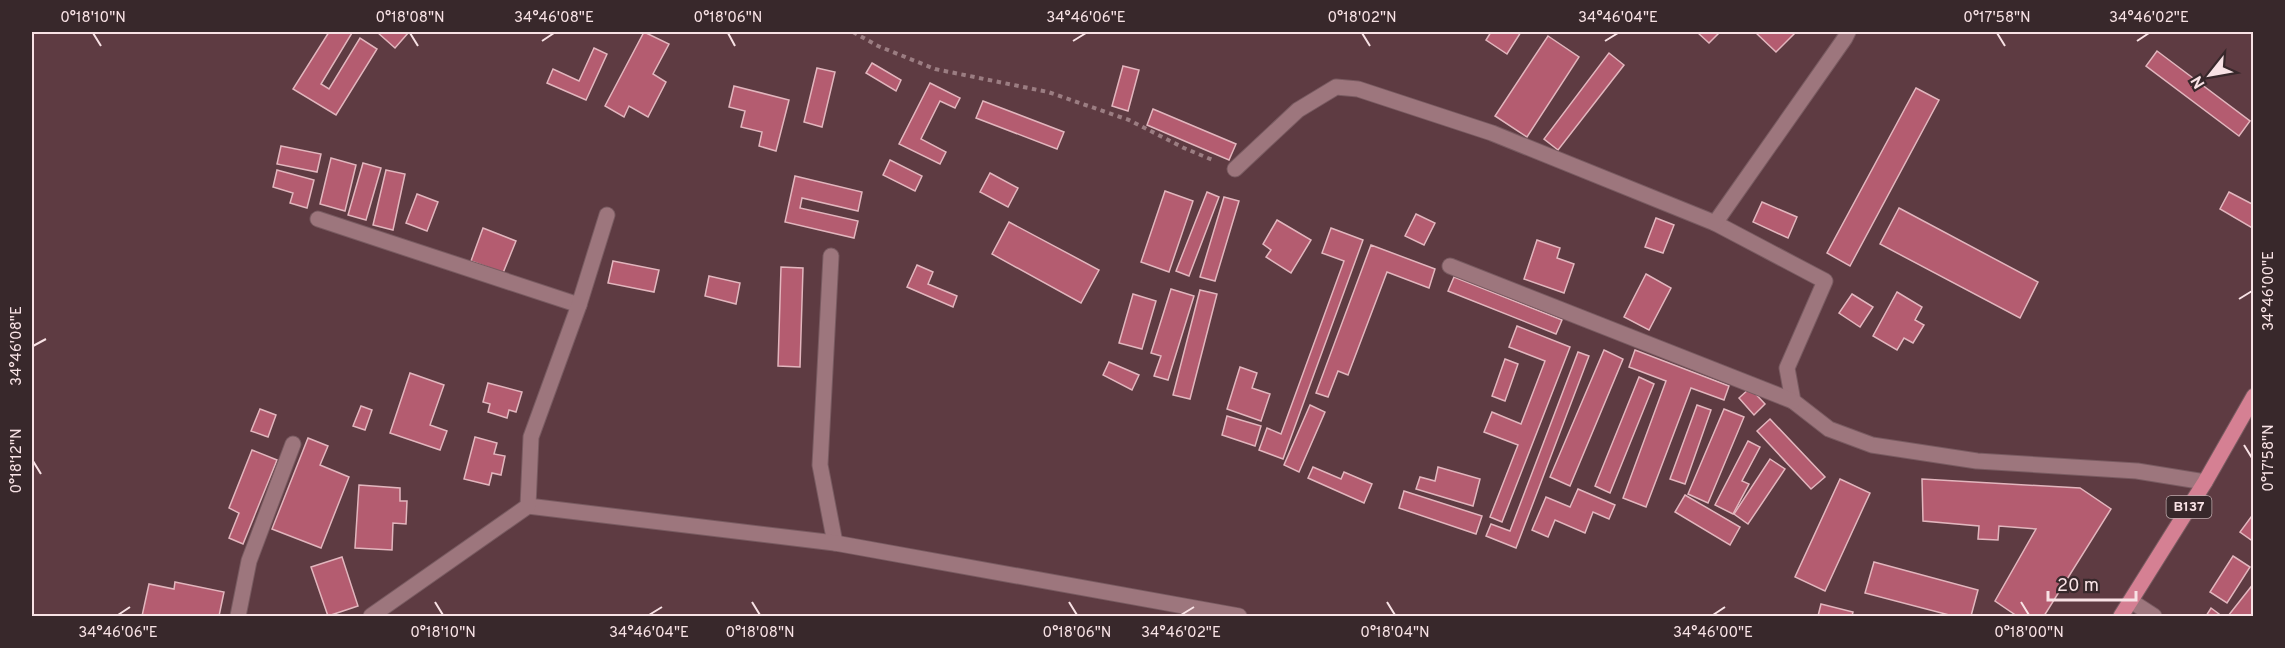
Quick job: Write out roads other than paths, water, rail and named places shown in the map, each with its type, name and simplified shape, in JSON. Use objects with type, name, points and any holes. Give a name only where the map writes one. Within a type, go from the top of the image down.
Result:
[{"type":"main road","name":"B137","points":[[2121,616],[2205,482],[2253,396]]},
{"type":"street","points":[[1715,223],[1848,32]]},
{"type":"street","points":[[1235,169],[1298,110],[1336,87],[1358,89],[1492,133],[1715,223],[1825,280],[1786,368],[1793,401]]},
{"type":"street","points":[[528,506],[531,437],[579,305],[607,215]]},
{"type":"street","points":[[318,219],[579,305]]},
{"type":"street","points":[[831,256],[820,465],[835,543]]},
{"type":"street","points":[[1450,266],[1793,401],[1829,429],[1872,444],[1977,460],[2137,471],[2205,482]]},
{"type":"street","points":[[238,616],[249,561],[293,444]]},
{"type":"street","points":[[371,616],[528,506],[835,543],[1239,616]]},
{"type":"street","points":[[2131,601],[2154,616]]}]
